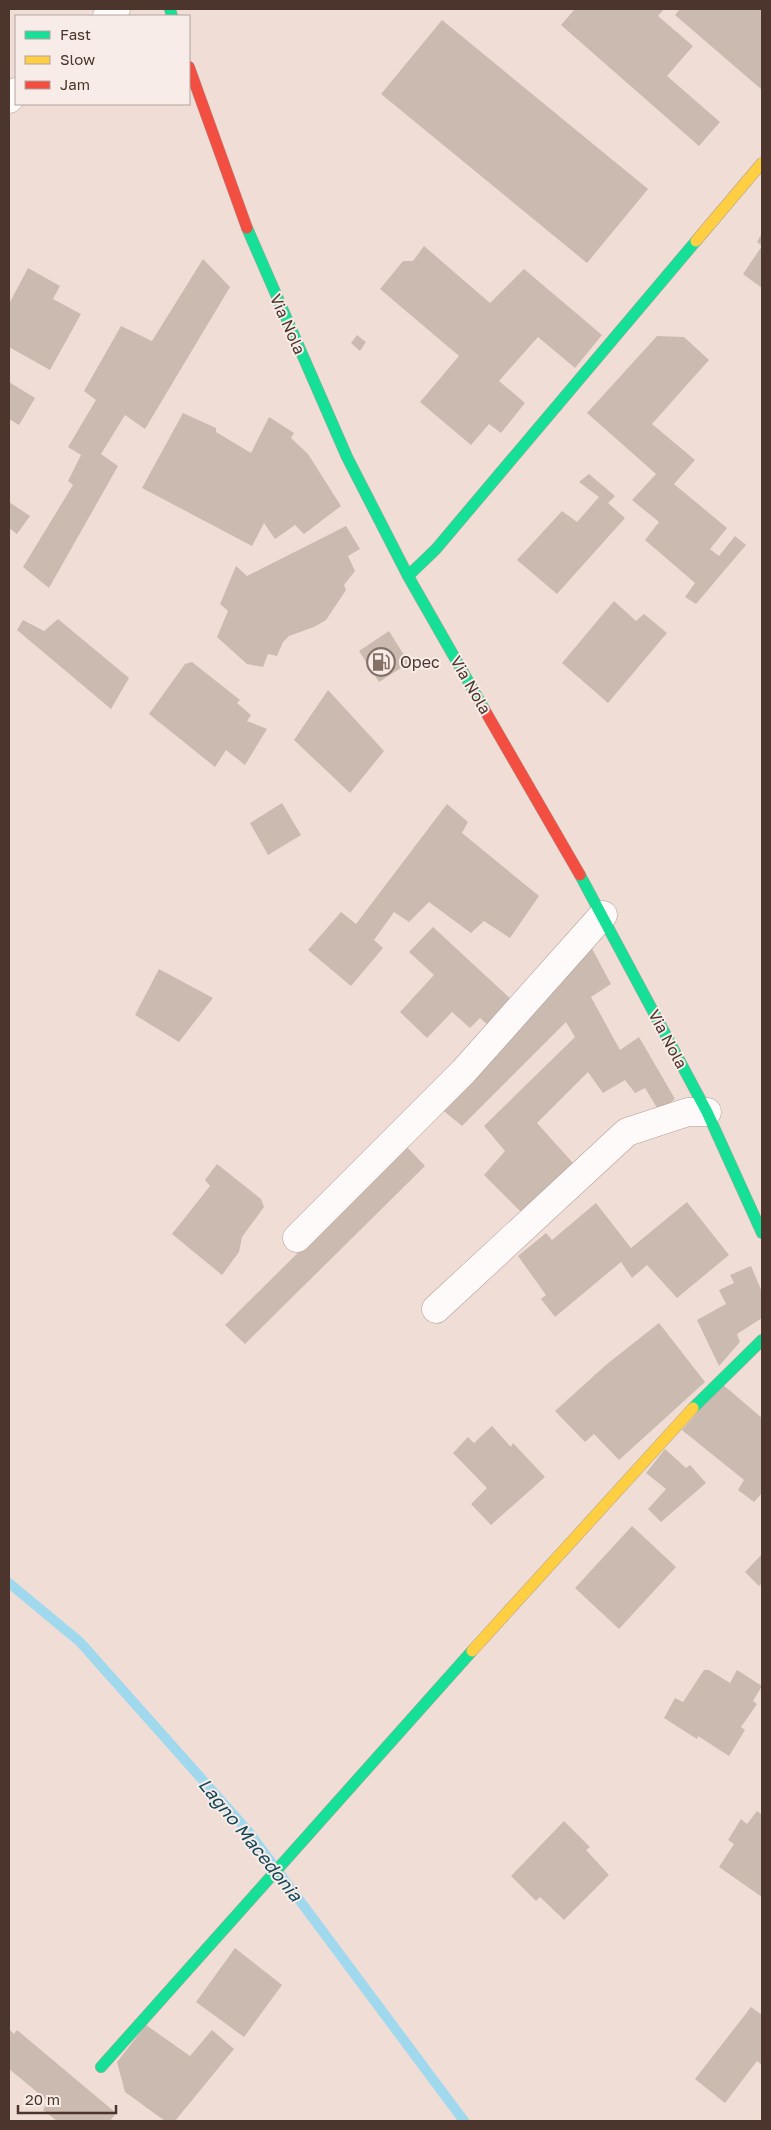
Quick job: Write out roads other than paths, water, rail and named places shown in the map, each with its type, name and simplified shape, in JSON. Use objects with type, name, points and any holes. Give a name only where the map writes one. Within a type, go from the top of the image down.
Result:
[{"type":"street","name":"Via Nola","points":[[190,70],[238,207],[347,457],[408,576],[603,915],[707,1112],[762,1233]]},
{"type":"street","points":[[408,576],[436,549],[762,163]]},
{"type":"street","points":[[297,1238],[464,1070],[603,915]]},
{"type":"street","points":[[436,1309],[627,1132],[688,1112],[707,1112]]},
{"type":"street","points":[[102,2067],[273,1872],[683,1418],[762,1340]]},
{"type":"waterway","name":"Lagno Macedonia","points":[[9,1583],[80,1642],[248,1831],[464,2121]]},
{"type":"place","name":"Opec","points":[[381,662]]}]
